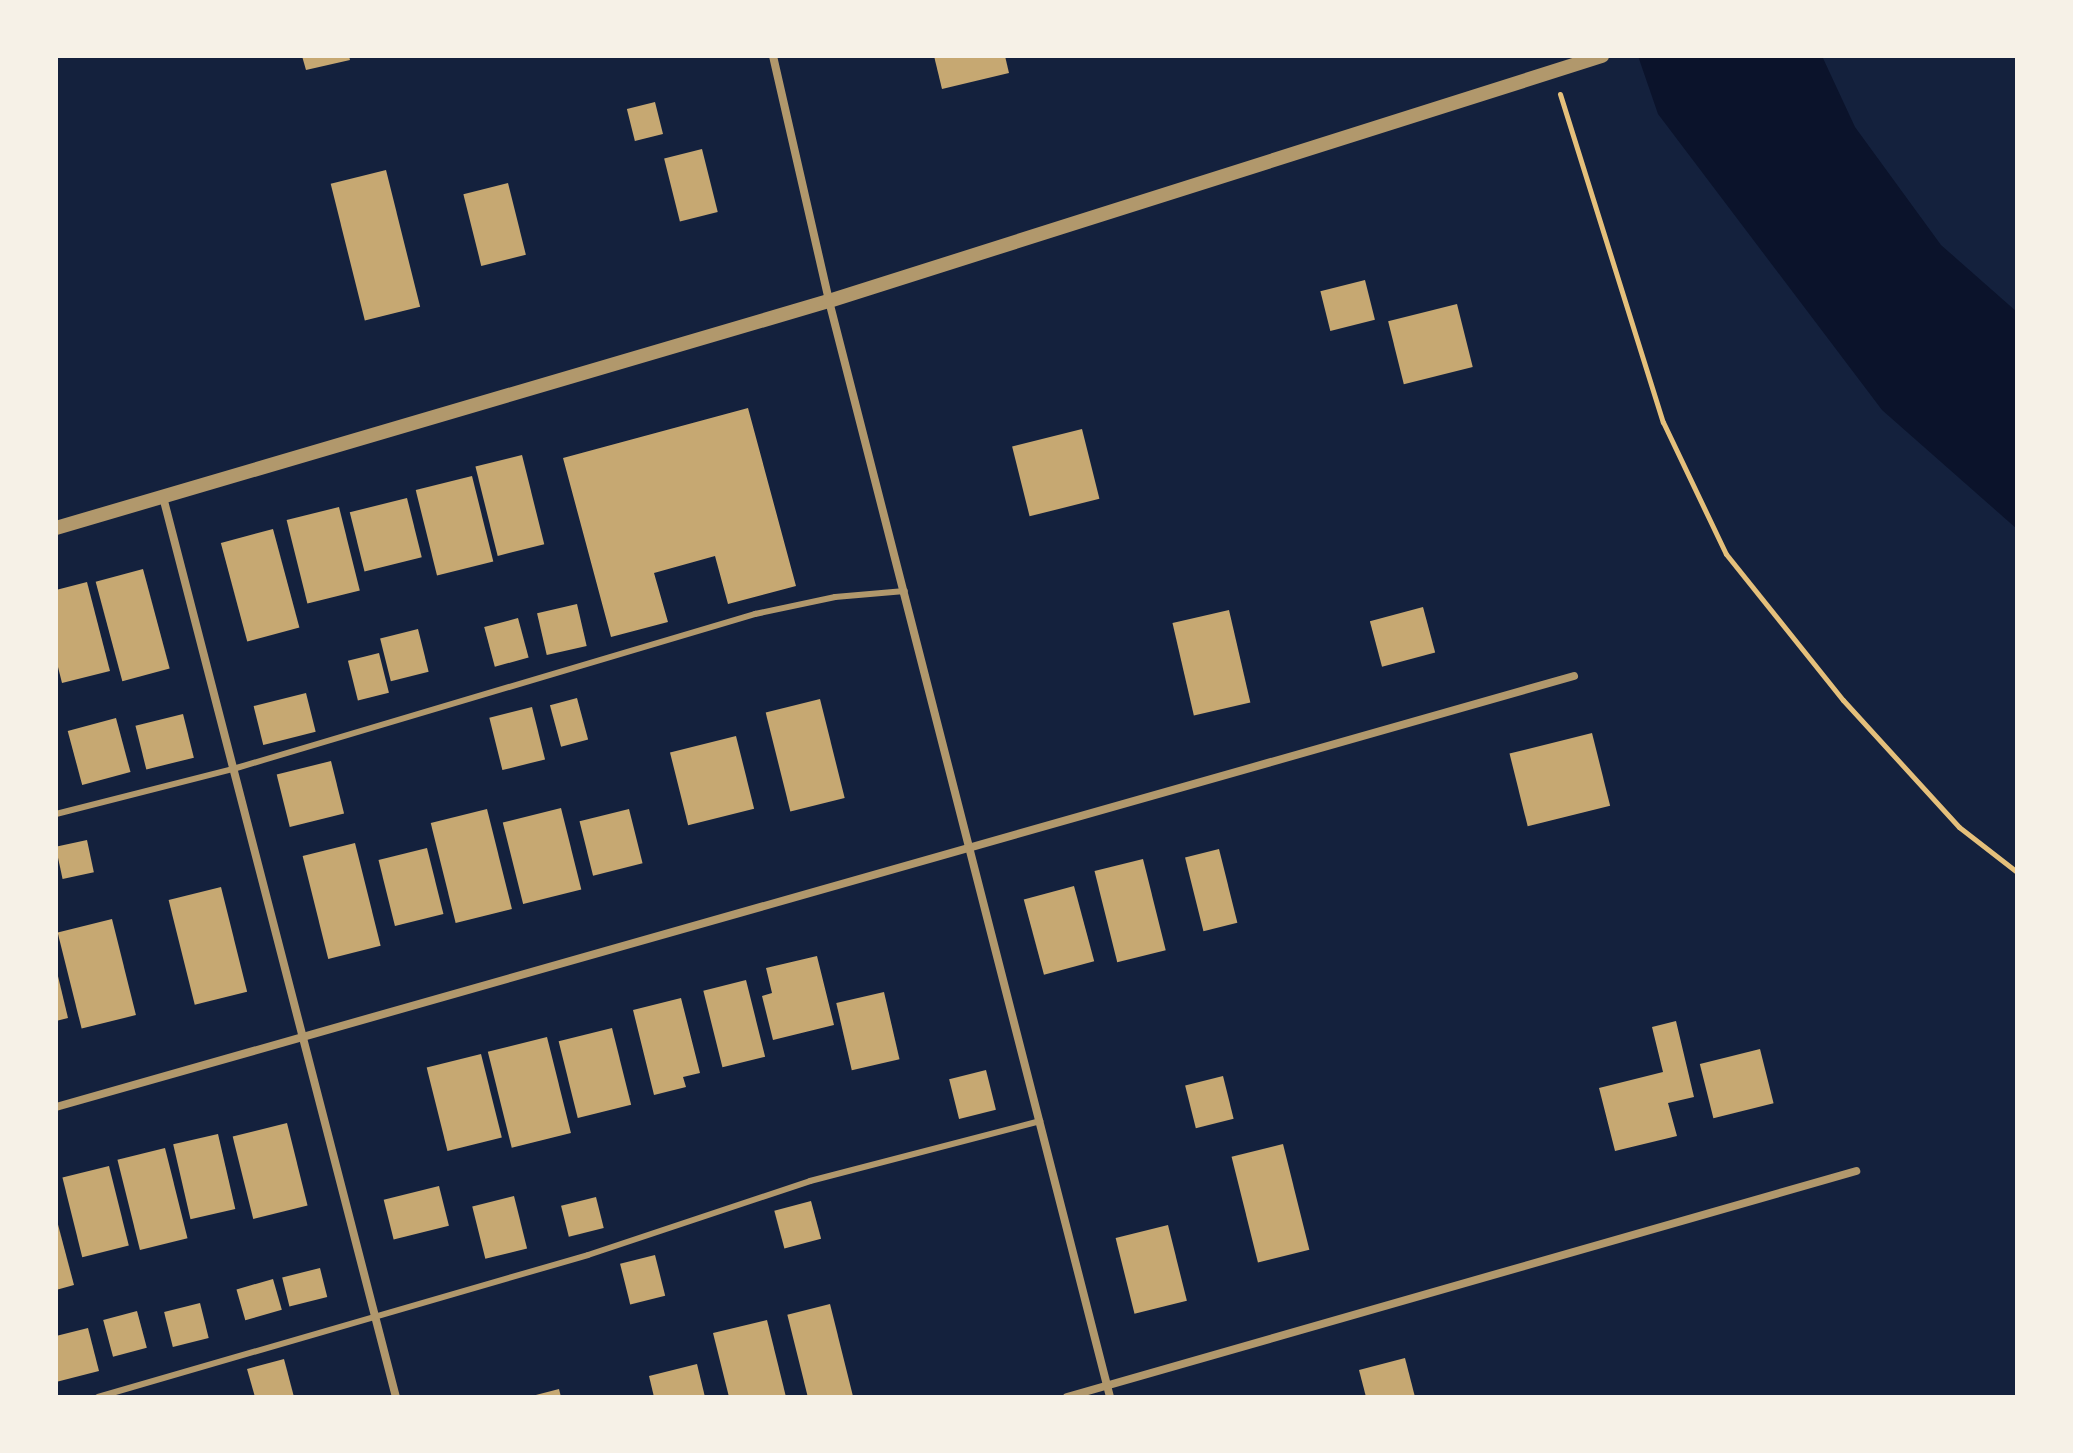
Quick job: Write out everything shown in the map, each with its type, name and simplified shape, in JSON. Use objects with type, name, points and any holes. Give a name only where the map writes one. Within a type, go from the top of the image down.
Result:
[{"type":"street","points":[[773,56],[829,301],[971,845],[1110,1397]]},
{"type":"street","points":[[56,528],[829,301],[1602,56]]},
{"type":"street","points":[[163,497],[396,1397]]},
{"type":"street","points":[[56,1107],[301,1034],[1574,676]]},
{"type":"street","points":[[1067,1397],[1856,1171]]},
{"type":"lane","points":[[56,814],[233,769],[755,614],[835,597],[905,591]]},
{"type":"lane","points":[[98,1397],[588,1255],[810,1181],[1040,1121]]},
{"type":"path","points":[[1556,83],[1663,422],[1726,554],[1843,700],[1959,827],[2017,872]]},
{"type":"water","points":[[1638,56],[1822,56],[1855,127],[1941,245],[2017,312],[2017,529],[1882,410],[1658,114]]},
{"type":"building","points":[[302,56],[349,56],[350,60],[306,70]]},
{"type":"building","points":[[934,56],[1005,56],[1009,73],[942,89]]},
{"type":"building","points":[[655,102],[663,134],[635,141],[627,109]]},
{"type":"building","points":[[702,149],[718,212],[680,222],[664,158]]},
{"type":"building","points":[[386,170],[420,307],[365,321],[331,184]]},
{"type":"building","points":[[508,183],[526,255],[481,266],[463,194]]},
{"type":"building","points":[[1365,280],[1375,320],[1330,331],[1320,291]]},
{"type":"building","points":[[1457,304],[1473,367],[1404,384],[1388,321]]},
{"type":"building","points":[[748,408],[796,586],[728,604],[715,556],[654,573],[668,622],[611,637],[563,458]]},
{"type":"building","points":[[1082,429],[1099,499],[1030,516],[1012,446]]},
{"type":"building","points":[[522,455],[544,544],[498,556],[475,467]]},
{"type":"building","points":[[472,476],[493,561],[437,575],[416,490]]},
{"type":"building","points":[[407,498],[422,557],[365,571],[350,512]]},
{"type":"building","points":[[339,507],[360,590],[307,604],[287,520]]},
{"type":"building","points":[[273,529],[299,628],[247,642],[221,543]]},
{"type":"building","points":[[143,569],[170,668],[122,681],[96,582]]},
{"type":"building","points":[[87,582],[110,671],[62,683],[56,659],[56,590]]},
{"type":"building","points":[[577,604],[587,646],[547,655],[537,613]]},
{"type":"building","points":[[1423,607],[1435,652],[1382,667],[1370,621]]},
{"type":"building","points":[[1229,610],[1250,703],[1194,716],[1172,623]]},
{"type":"building","points":[[518,618],[529,658],[495,667],[484,627]]},
{"type":"building","points":[[418,629],[429,672],[391,681],[380,638]]},
{"type":"building","points":[[379,653],[389,693],[358,701],[348,661]]},
{"type":"building","points":[[306,693],[316,732],[263,745],[254,706]]},
{"type":"building","points":[[577,698],[588,740],[561,747],[550,705]]},
{"type":"building","points":[[820,699],[845,798],[790,812],[766,713]]},
{"type":"building","points":[[532,707],[545,759],[502,770],[489,718]]},
{"type":"building","points":[[183,714],[194,758],[146,770],[135,726]]},
{"type":"building","points":[[116,718],[130,772],[82,785],[68,731]]},
{"type":"building","points":[[1592,733],[1610,806],[1528,826],[1510,754]]},
{"type":"building","points":[[736,736],[754,809],[688,825],[670,752]]},
{"type":"building","points":[[331,761],[344,813],[290,827],[277,775]]},
{"type":"building","points":[[561,808],[581,890],[523,904],[503,823]]},
{"type":"building","points":[[487,809],[512,909],[456,923],[431,823]]},
{"type":"building","points":[[629,809],[643,863],[593,876],[580,821]]},
{"type":"building","points":[[87,840],[94,872],[63,879],[56,847]]},
{"type":"building","points":[[355,843],[381,946],[328,959],[303,856]]},
{"type":"building","points":[[427,848],[443,914],[395,926],[378,860]]},
{"type":"building","points":[[1219,849],[1237,923],[1203,931],[1185,857]]},
{"type":"building","points":[[1143,859],[1166,950],[1117,962],[1094,871]]},
{"type":"building","points":[[1074,886],[1094,961],[1044,975],[1024,899]]},
{"type":"building","points":[[221,887],[247,992],[195,1005],[169,900]]},
{"type":"building","points":[[112,919],[136,1015],[82,1029],[58,933]]},
{"type":"building","points":[[817,956],[834,1025],[773,1040],[762,996],[772,993],[766,968]]},
{"type":"building","points":[[56,973],[68,1018],[56,1021]]},
{"type":"building","points":[[746,980],[765,1057],[722,1067],[703,991]]},
{"type":"building","points":[[884,992],[900,1059],[852,1070],[836,1003]]},
{"type":"building","points":[[681,998],[700,1073],[683,1077],[686,1087],[654,1095],[633,1010]]},
{"type":"building","points":[[1676,1021],[1694,1097],[1668,1103],[1677,1136],[1615,1151],[1599,1088],[1663,1072],[1652,1027]]},
{"type":"building","points":[[612,1028],[631,1105],[578,1118],[559,1041]]},
{"type":"building","points":[[547,1037],[571,1133],[512,1148],[488,1052]]},
{"type":"building","points":[[1760,1049],[1774,1103],[1713,1118],[1700,1064]]},
{"type":"building","points":[[481,1054],[502,1137],[447,1151],[427,1068]]},
{"type":"building","points":[[986,1070],[996,1110],[959,1119],[949,1079]]},
{"type":"building","points":[[1223,1076],[1234,1119],[1196,1128],[1185,1085]]},
{"type":"building","points":[[287,1123],[308,1205],[253,1219],[233,1137]]},
{"type":"building","points":[[218,1134],[235,1209],[191,1219],[173,1144]]},
{"type":"building","points":[[1283,1144],[1309,1250],[1258,1263],[1232,1157]]},
{"type":"building","points":[[165,1148],[187,1238],[140,1250],[117,1160]]},
{"type":"building","points":[[109,1166],[129,1246],[82,1257],[62,1178]]},
{"type":"building","points":[[439,1186],[449,1226],[394,1240],[384,1200]]},
{"type":"building","points":[[514,1196],[527,1248],[485,1259],[472,1206]]},
{"type":"building","points":[[596,1197],[604,1228],[569,1237],[561,1206]]},
{"type":"building","points":[[811,1201],[821,1239],[784,1249],[774,1211]]},
{"type":"building","points":[[56,1217],[74,1285],[56,1290]]},
{"type":"building","points":[[1168,1225],[1187,1301],[1134,1314],[1116,1238]]},
{"type":"building","points":[[655,1255],[665,1296],[630,1304],[620,1264]]},
{"type":"building","points":[[320,1268],[327,1297],[289,1307],[282,1277]]},
{"type":"building","points":[[273,1279],[282,1310],[245,1320],[236,1289]]},
{"type":"building","points":[[200,1303],[209,1338],[173,1347],[164,1312]]},
{"type":"building","points":[[830,1304],[853,1397],[808,1397],[787,1315]]},
{"type":"building","points":[[137,1311],[147,1348],[113,1357],[103,1320]]},
{"type":"building","points":[[767,1320],[786,1397],[729,1397],[713,1333]]},
{"type":"building","points":[[88,1328],[99,1371],[56,1382],[56,1336]]},
{"type":"building","points":[[1405,1358],[1415,1397],[1366,1397],[1359,1370]]},
{"type":"building","points":[[284,1359],[294,1397],[255,1397],[247,1369]]},
{"type":"building","points":[[697,1364],[705,1397],[654,1397],[649,1376]]},
{"type":"building","points":[[559,1389],[561,1397],[532,1397],[532,1396]]}]
